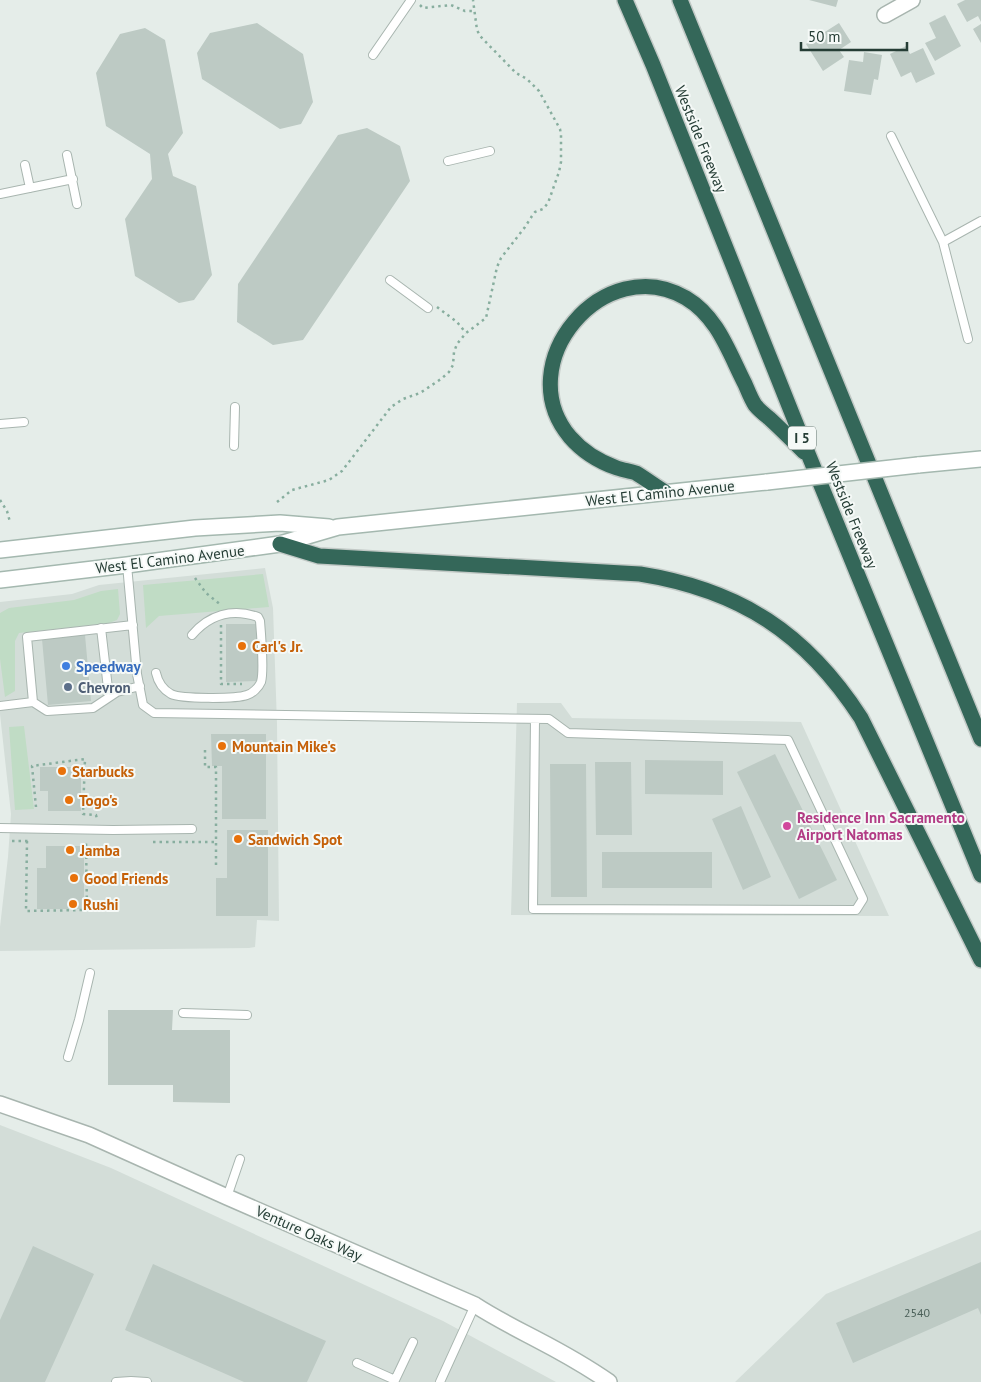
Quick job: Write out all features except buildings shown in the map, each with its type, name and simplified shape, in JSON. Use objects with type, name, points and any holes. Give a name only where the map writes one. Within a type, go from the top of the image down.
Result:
[{"type":"highway","name":"Westside Freeway","points":[[625,0],[981,875]]},
{"type":"highway","points":[[680,0],[981,740]]},
{"type":"highway","points":[[665,492],[634,473],[609,464],[583,450],[570,438],[555,410],[551,392],[551,375],[554,357],[567,329],[579,315],[605,297],[618,291],[649,287],[667,290],[696,304],[716,326],[755,405],[809,456]]},
{"type":"highway","points":[[280,544],[319,556],[640,574],[667,578],[700,587],[732,600],[762,616],[801,645],[824,667],[844,691],[861,718],[981,960]]},
{"type":"main road","points":[[885,15],[912,0]]},
{"type":"main road","name":"West El Camino Avenue","points":[[0,550],[195,528],[280,523],[338,527],[981,459]]},
{"type":"main road","name":"West El Camino Avenue","points":[[0,580],[280,544],[338,527]]},
{"type":"main road","name":"Venture Oaks Way","points":[[0,1104],[89,1135],[475,1305],[498,1320],[536,1338],[609,1382]]},
{"type":"lane","points":[[373,55],[411,0]]},
{"type":"lane","points":[[891,136],[943,242],[968,339]]},
{"type":"lane","points":[[448,161],[490,151]]},
{"type":"lane","points":[[67,155],[77,204]]},
{"type":"lane","points":[[25,165],[30,188]]},
{"type":"lane","points":[[0,194],[73,179]]},
{"type":"lane","points":[[943,242],[981,221]]},
{"type":"lane","points":[[390,280],[430,305]]},
{"type":"lane","points":[[234,446],[235,407]]},
{"type":"lane","points":[[0,424],[24,422]]},
{"type":"lane","points":[[127,565],[132,624],[143,705],[154,713],[549,719],[568,733],[788,740],[863,899],[856,910],[533,909],[534,719]]},
{"type":"lane","points":[[156,673],[161,686],[173,695],[225,697],[249,695],[261,682],[260,621],[258,617],[249,614],[222,615],[206,622],[192,636]]},
{"type":"lane","points":[[33,702],[27,637],[132,624]]},
{"type":"lane","points":[[101,628],[110,697]]},
{"type":"lane","points":[[0,706],[33,702],[47,711],[92,708],[117,692],[140,686]]},
{"type":"lane","points":[[0,828],[192,829]]},
{"type":"lane","points":[[68,1058],[90,973]]},
{"type":"lane","points":[[183,1013],[247,1015]]},
{"type":"lane","points":[[227,1197],[240,1160]]},
{"type":"lane","points":[[440,1382],[475,1305]]},
{"type":"lane","points":[[357,1363],[395,1380],[414,1342]]},
{"type":"lane","points":[[116,1382],[147,1382]]},
{"type":"path","points":[[416,0],[424,8],[451,4],[465,11],[473,11]]},
{"type":"path","points":[[276,502],[292,490],[329,480],[342,471],[391,407],[403,399],[420,393],[449,372],[453,365],[457,344],[466,333],[486,318],[497,267],[501,258],[535,212],[543,209],[548,203],[561,162],[561,135],[539,91],[511,68],[480,36],[477,30],[472,0]]},
{"type":"path","points":[[430,305],[457,322],[466,333]]},
{"type":"path","points":[[0,500],[10,522]]},
{"type":"path","points":[[195,578],[206,592],[222,606],[220,684],[244,684]]},
{"type":"path","points":[[205,750],[205,767],[216,767],[216,868]]},
{"type":"path","points":[[36,807],[32,766],[85,760],[84,814],[96,815],[99,830]]},
{"type":"path","points":[[28,841],[26,911],[87,910],[86,841]]},
{"type":"shaded area","points":[[265,568],[273,608],[277,724],[279,921],[257,920],[255,947],[249,948],[0,951],[0,927],[11,814],[0,714],[0,602],[72,594],[99,585]]},
{"type":"shaded area","points":[[517,703],[561,703],[572,718],[801,722],[889,916],[511,915]]},
{"type":"shaded area","points":[[0,1125],[111,1168],[443,1321],[556,1382],[0,1382]]},
{"type":"shaded area","points":[[981,1230],[981,1382],[735,1382],[826,1294]]},
{"type":"green space","points":[[263,574],[269,607],[159,616],[146,628],[143,585]]},
{"type":"green space","points":[[118,589],[120,614],[117,620],[109,623],[19,633],[15,641],[15,691],[5,697],[0,659],[0,613],[9,608],[74,600],[101,591]]},
{"type":"green space","points":[[24,726],[34,809],[15,810],[9,727]]},
{"type":"place","name":"Carl's Jr.","points":[[242,646]]},
{"type":"place","name":"Speedway","points":[[66,666]]},
{"type":"place","name":"Chevron","points":[[68,687]]},
{"type":"place","name":"Mountain Mike's","points":[[222,746]]},
{"type":"place","name":"Starbucks","points":[[62,771]]},
{"type":"place","name":"Togo's","points":[[69,800]]},
{"type":"place","name":"Residence Inn Sacramento Airport Natomas","points":[[787,826]]},
{"type":"place","name":"Sandwich Spot","points":[[238,839]]},
{"type":"place","name":"Jamba","points":[[70,850]]},
{"type":"place","name":"Good Friends","points":[[74,878]]},
{"type":"place","name":"Rushi","points":[[73,904]]}]
